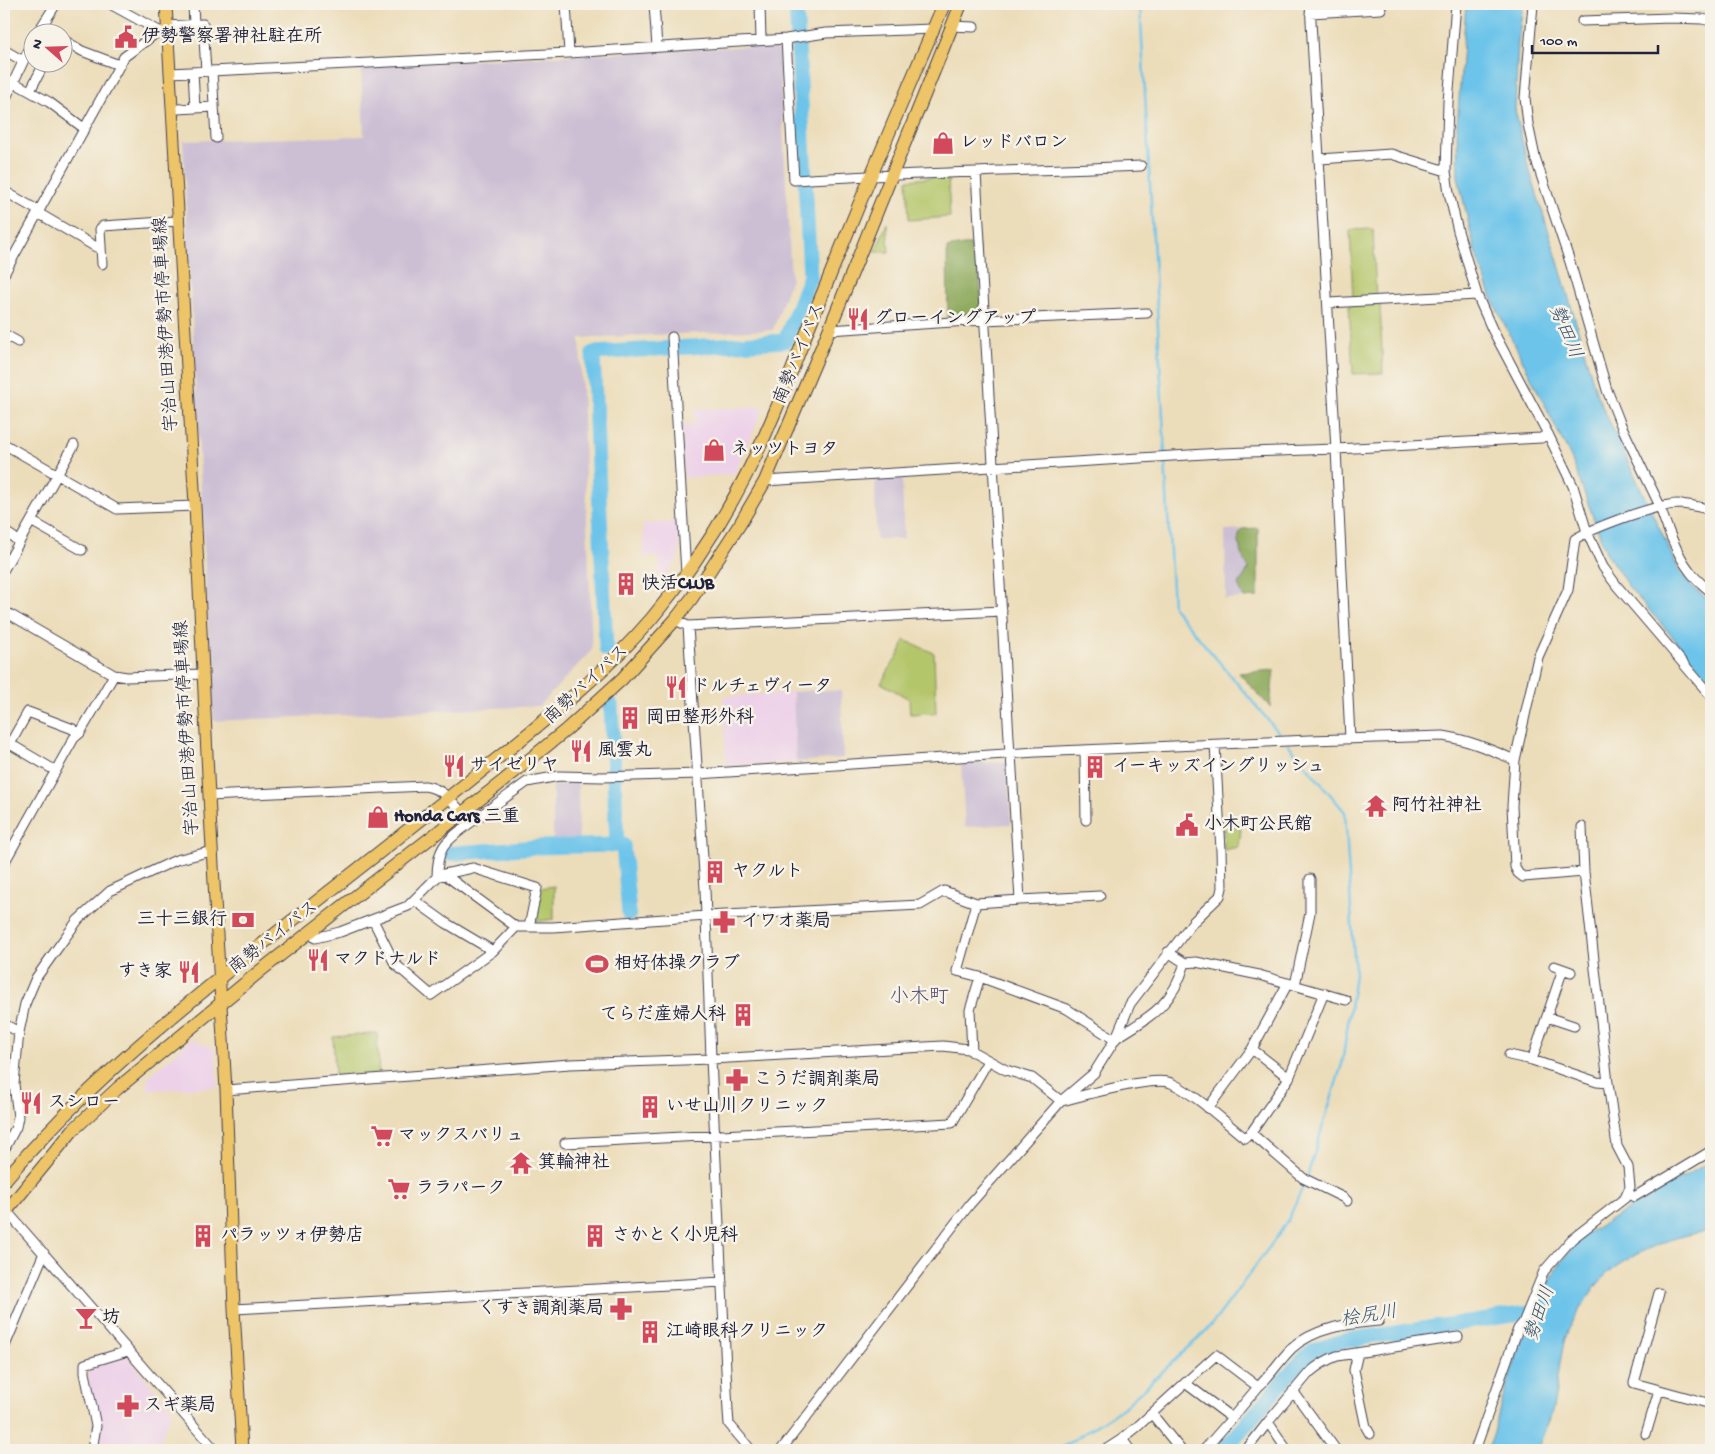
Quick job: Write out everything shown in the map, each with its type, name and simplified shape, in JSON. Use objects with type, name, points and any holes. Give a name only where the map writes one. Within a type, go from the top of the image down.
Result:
[{"type":"highway","name":"南勢バイパス","points":[[4,1181],[67,1110],[105,1075],[219,977],[449,798],[592,680],[653,616],[717,527],[741,484],[775,414],[823,291],[944,4]]},
{"type":"highway","name":"南勢バイパス","points":[[4,1211],[73,1130],[118,1088],[221,1002],[502,782],[599,702],[675,620],[735,533],[765,481],[829,330],[961,4]]},
{"type":"main road","name":"宇治山田港伊勢市停車場線","points":[[166,4],[165,29],[170,73],[195,506],[226,1090],[234,1310],[242,1450]]},
{"type":"street","points":[[45,22],[56,4]]},
{"type":"street","points":[[110,4],[165,29]]},
{"type":"street","points":[[193,4],[194,24]]},
{"type":"street","points":[[566,4],[569,52]]},
{"type":"street","points":[[654,4],[657,47]]},
{"type":"street","points":[[760,4],[761,40]]},
{"type":"street","points":[[1456,4],[1448,102],[1446,171],[1449,193],[1476,295],[1573,486],[1588,531],[1603,567],[1711,696]]},
{"type":"street","points":[[1533,4],[1525,98],[1535,157],[1570,262],[1607,390],[1621,425],[1660,506],[1685,565],[1698,582],[1711,592]]},
{"type":"street","points":[[1350,738],[1328,303],[1310,8],[1381,9]]},
{"type":"street","points":[[1582,21],[1671,18],[1711,21]]},
{"type":"street","points":[[4,274],[124,57],[165,29],[203,24],[214,107],[216,138]]},
{"type":"street","points":[[951,26],[974,27]]},
{"type":"street","points":[[170,73],[657,47],[786,39],[826,34],[933,29]]},
{"type":"street","points":[[786,39],[794,180],[872,175],[890,176],[1141,166]]},
{"type":"street","points":[[72,45],[82,51],[119,65]]},
{"type":"street","points":[[5,54],[22,61]]},
{"type":"street","points":[[4,102],[22,63]]},
{"type":"street","points":[[30,91],[40,72]]},
{"type":"street","points":[[193,72],[195,108]]},
{"type":"street","points":[[13,82],[49,102],[85,129]]},
{"type":"street","points":[[178,110],[214,107]]},
{"type":"street","points":[[1320,159],[1391,154],[1446,171]]},
{"type":"street","points":[[976,173],[1020,900]]},
{"type":"street","points":[[4,191],[96,246],[100,246]]},
{"type":"street","points":[[102,264],[100,229],[103,226],[178,221]]},
{"type":"street","points":[[1328,303],[1476,295]]},
{"type":"street","points":[[829,330],[984,320],[1147,314]]},
{"type":"street","points":[[4,334],[18,342]]},
{"type":"street","points":[[672,337],[686,572]]},
{"type":"street","points":[[765,481],[1172,456],[1336,450],[1541,438],[1548,434]]},
{"type":"street","points":[[4,444],[117,509],[195,506]]},
{"type":"street","points":[[4,569],[74,445]]},
{"type":"street","points":[[1584,872],[1523,877],[1518,873],[1515,867],[1512,806],[1515,760],[1538,657],[1568,590],[1576,539],[1588,531],[1660,506],[1682,504],[1711,510]]},
{"type":"street","points":[[31,521],[82,550]]},
{"type":"street","points":[[4,531],[19,542]]},
{"type":"street","points":[[4,611],[114,675],[127,677],[203,674]]},
{"type":"street","points":[[675,620],[688,626],[1002,611]]},
{"type":"street","points":[[688,626],[706,916],[710,1059],[730,1424],[751,1450]]},
{"type":"street","points":[[4,863],[74,738],[114,675]]},
{"type":"street","points":[[56,771],[10,744],[28,712],[73,729],[78,734]]},
{"type":"street","points":[[1100,896],[976,903],[944,891],[920,905],[706,916],[553,927],[516,927],[441,876],[437,860],[445,843],[526,782],[559,776],[602,777],[698,774],[1085,750],[1350,738],[1443,736],[1458,738],[1515,760]]},
{"type":"street","points":[[781,1450],[970,1204],[1061,1100],[1094,1073],[1115,1039],[1130,1004],[1168,952],[1193,922],[1220,896],[1222,888],[1215,745]]},
{"type":"street","points":[[1085,750],[1086,820]]},
{"type":"street","points":[[209,796],[425,786],[440,790],[470,823]]},
{"type":"street","points":[[1475,1450],[1518,1329],[1523,1323],[1544,1271],[1572,1238],[1628,1194],[1630,1179],[1628,1167],[1617,1146],[1608,1083],[1584,872],[1582,827]]},
{"type":"street","points":[[4,1150],[16,1127],[18,1117],[14,1084],[19,1032],[25,1004],[36,978],[78,920],[110,891],[176,860],[212,851]]},
{"type":"street","points":[[315,938],[340,932],[408,906],[441,876],[472,868],[537,888],[529,927]]},
{"type":"street","points":[[1208,1108],[1252,1049],[1292,984],[1310,913],[1310,879]]},
{"type":"street","points":[[414,900],[446,923],[493,951]]},
{"type":"street","points":[[976,903],[957,970],[1067,1009],[1115,1039]]},
{"type":"street","points":[[373,920],[395,964],[431,995],[493,951],[516,927]]},
{"type":"street","points":[[1168,952],[1185,963],[1196,962],[1259,975],[1346,1000]]},
{"type":"street","points":[[1115,1039],[1150,1017],[1166,1000],[1181,976],[1185,963]]},
{"type":"street","points":[[1532,1060],[1563,969]]},
{"type":"street","points":[[972,1052],[970,1010],[980,977]]},
{"type":"street","points":[[226,1090],[561,1065],[943,1046],[968,1050],[1006,1070],[1032,1078],[1061,1100],[1152,1080],[1169,1082],[1208,1108],[1245,1138],[1289,1078],[1324,993]]},
{"type":"street","points":[[1547,1017],[1574,1026]]},
{"type":"street","points":[[4,1024],[19,1032]]},
{"type":"street","points":[[1252,1049],[1289,1078]]},
{"type":"street","points":[[1509,1055],[1532,1060],[1598,1082],[1608,1083]]},
{"type":"street","points":[[565,1142],[952,1123],[988,1061]]},
{"type":"street","points":[[1250,1133],[1306,1180],[1344,1198],[1346,1201]]},
{"type":"street","points":[[1628,1194],[1634,1197],[1711,1152]]},
{"type":"street","points":[[4,1211],[44,1253],[215,1450]]},
{"type":"street","points":[[4,1348],[44,1253]]},
{"type":"street","points":[[234,1310],[722,1282]]},
{"type":"street","points":[[1659,1293],[1634,1383],[1711,1404]]},
{"type":"street","points":[[1204,1450],[1283,1357],[1304,1339],[1340,1325],[1379,1321]]},
{"type":"street","points":[[1246,1450],[1293,1391],[1317,1366],[1335,1357],[1458,1337]]},
{"type":"street","points":[[92,1450],[96,1426],[85,1373],[85,1364],[128,1351]]},
{"type":"street","points":[[1358,1354],[1355,1366],[1366,1428],[1370,1434]]},
{"type":"street","points":[[1105,1450],[1122,1439],[1152,1414],[1216,1355],[1258,1387]]},
{"type":"street","points":[[1335,1357],[1355,1366]]},
{"type":"street","points":[[1186,1383],[1232,1418]]},
{"type":"street","points":[[1646,1434],[1659,1390]]},
{"type":"street","points":[[1293,1391],[1336,1450]]},
{"type":"street","points":[[1152,1414],[1181,1450]]},
{"type":"street","points":[[1268,1422],[1288,1450]]},
{"type":"street","points":[[1122,1439],[1130,1450]]},
{"type":"shaded area","points":[[774,45],[779,52],[791,279],[773,330],[580,338],[592,650],[539,706],[213,721],[183,141],[364,136],[361,66]]},
{"type":"shaded area","name":"ネッツトヨタ","points":[[764,407],[734,474],[684,478],[682,425],[695,424],[694,409]]},
{"type":"shaded area","points":[[902,478],[904,539],[876,539],[875,479]]},
{"type":"shaded area","points":[[679,522],[679,557],[663,579],[659,580],[659,557],[644,557],[643,524]]},
{"type":"shaded area","points":[[1242,529],[1238,535],[1238,542],[1249,569],[1238,585],[1244,598],[1224,599],[1226,596],[1225,530]]},
{"type":"shaded area","points":[[815,690],[841,691],[843,758],[796,762],[793,692]]},
{"type":"shaded area","points":[[793,692],[796,762],[726,766],[723,697]]},
{"type":"shaded area","points":[[1008,762],[1011,824],[965,827],[961,764]]},
{"type":"shaded area","points":[[578,782],[579,840],[553,842],[553,786]]},
{"type":"shaded area","points":[[192,1039],[215,1049],[218,1087],[148,1090],[148,1077]]},
{"type":"shaded area","points":[[127,1356],[172,1410],[160,1441],[96,1446],[88,1370]]},
{"type":"green space","points":[[948,176],[950,217],[909,220],[907,180]]},
{"type":"green space","points":[[887,223],[889,252],[875,252]]},
{"type":"green space","points":[[1373,229],[1376,299],[1353,300],[1350,230]]},
{"type":"green space","points":[[978,245],[982,318],[948,320],[947,248]]},
{"type":"green space","points":[[1380,303],[1383,373],[1353,374],[1349,305]]},
{"type":"green space","points":[[1258,528],[1258,597],[1244,598],[1238,585],[1249,569],[1241,554],[1239,536],[1242,529]]},
{"type":"green space","points":[[904,640],[934,653],[936,713],[910,714],[909,699],[881,683],[901,650]]},
{"type":"green space","points":[[1274,670],[1270,706],[1270,707],[1239,673]]},
{"type":"green space","points":[[1223,824],[1241,829],[1239,847],[1224,850]]},
{"type":"green space","points":[[554,886],[554,919],[534,922],[540,888]]},
{"type":"green space","points":[[377,1033],[379,1076],[335,1077],[333,1037]]},
{"type":"water","name":"勢田川","points":[[1466,4],[1523,4],[1518,42],[1515,109],[1527,162],[1597,395],[1677,566],[1690,585],[1711,602],[1711,681],[1628,586],[1606,552],[1572,460],[1494,303],[1475,251],[1458,177],[1457,126]]},
{"type":"water","name":"勢田川","points":[[1711,1161],[1711,1232],[1686,1236],[1657,1245],[1630,1258],[1609,1272],[1584,1303],[1568,1331],[1563,1347],[1552,1413],[1537,1450],[1487,1450],[1529,1320],[1556,1270],[1579,1238]]},
{"type":"waterway","points":[[606,649],[593,353],[785,341],[810,276],[796,4]]},
{"type":"waterway","points":[[1140,4],[1165,453]]},
{"type":"waterway","points":[[1165,459],[1173,607],[1283,738]]},
{"type":"waterway","points":[[611,705],[617,845],[623,845],[629,914]]},
{"type":"waterway","points":[[1288,744],[1345,812],[1355,974],[1342,1064],[1307,1177]]},
{"type":"waterway","points":[[444,854],[537,847],[617,845]]},
{"type":"waterway","points":[[1058,1450],[1123,1408],[1202,1335],[1217,1318],[1279,1234],[1289,1218],[1305,1182]]},
{"type":"waterway","name":"桧尻川","points":[[1224,1450],[1293,1370],[1312,1351],[1342,1341],[1553,1309]]},
{"type":"place","name":"伊勢警察署神社駐在所","points":[[126,37]]},
{"type":"place","name":"レッドバロン","points":[[943,143]]},
{"type":"place","name":"グローイングアップ","points":[[858,319]]},
{"type":"place","name":"ネッツトヨタ","points":[[714,450]]},
{"type":"place","name":"快活CLUB","points":[[626,584]]},
{"type":"place","name":"ドルチェヴィータ","points":[[676,687]]},
{"type":"place","name":"岡田整形外科","points":[[630,718]]},
{"type":"place","name":"風雲丸","points":[[581,751]]},
{"type":"place","name":"サイゼリヤ","points":[[454,766]]},
{"type":"place","name":"イーキッズイングリッシュ","points":[[1095,767]]},
{"type":"place","name":"阿竹社神社","points":[[1376,806]]},
{"type":"place","name":"Honda Cars 三重","points":[[378,817]]},
{"type":"place","name":"小木町公民館","points":[[1187,825]]},
{"type":"place","name":"ヤクルト","points":[[715,872]]},
{"type":"place","name":"三十三銀行","points":[[243,920]]},
{"type":"place","name":"イワオ薬局","points":[[724,922]]},
{"type":"place","name":"マクドナルド","points":[[318,960]]},
{"type":"place","name":"相好体操クラブ","points":[[597,964]]},
{"type":"place","name":"すき家","points":[[189,972]]},
{"type":"place","name":"てらだ産婦人科","points":[[743,1015]]},
{"type":"place","name":"こうだ調剤薬局","points":[[737,1080]]},
{"type":"place","name":"スシロー","points":[[31,1103]]},
{"type":"place","name":"いせ山川クリニック","points":[[650,1107]]},
{"type":"place","name":"マックスバリュ","points":[[382,1136]]},
{"type":"place","name":"箕輪神社","points":[[521,1163]]},
{"type":"place","name":"ララパーク","points":[[399,1189]]},
{"type":"place","name":"パラッツォ伊勢店","points":[[203,1236]]},
{"type":"place","name":"さかとく小児科","points":[[595,1236]]},
{"type":"place","name":"くすき調剤薬局","points":[[621,1309]]},
{"type":"place","name":"坊","points":[[86,1318]]},
{"type":"place","name":"江崎眼科クリニック","points":[[650,1332]]},
{"type":"place","name":"スギ薬局","points":[[128,1406]]},
{"type":"district","name":"小木町","points":[[919,998]]}]
